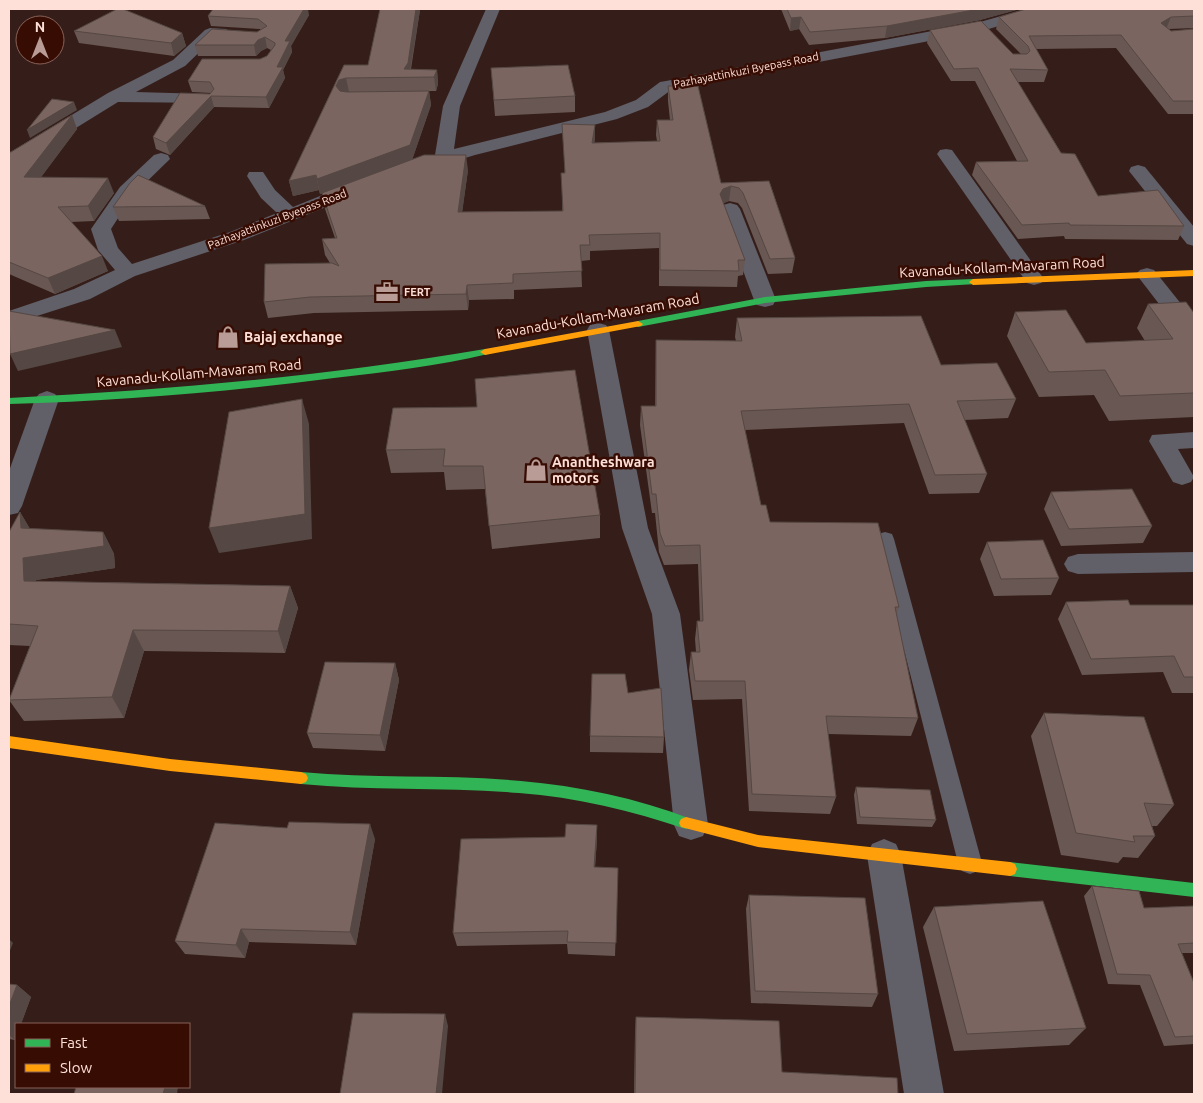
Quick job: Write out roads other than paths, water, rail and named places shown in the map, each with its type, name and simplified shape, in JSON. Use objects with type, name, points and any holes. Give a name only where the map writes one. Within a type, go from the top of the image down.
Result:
[{"type":"main road","name":"Kavanadu-Kollam-Mavaram Road","points":[[9,401],[257,385],[415,365],[765,300],[926,284],[1194,273]]},
{"type":"main road","points":[[9,742],[170,765],[308,779],[498,785],[574,793],[619,805],[641,807],[692,825],[758,841],[970,863],[1194,890]]},
{"type":"street","points":[[444,156],[448,122],[454,98],[486,32],[493,9]]},
{"type":"street","name":"Pazhayattinkuzi Byepass Road","points":[[398,174],[444,156],[576,127],[639,104],[666,86],[973,27],[1041,9]]},
{"type":"street","points":[[9,161],[114,96],[179,63],[210,33],[244,35]]},
{"type":"street","points":[[179,63],[205,63]]},
{"type":"street","points":[[114,96],[207,99]]},
{"type":"street","points":[[435,98],[454,98]]},
{"type":"street","points":[[946,154],[1034,279]]},
{"type":"street","points":[[128,272],[108,250],[101,229],[112,207],[130,184],[161,159]]},
{"type":"street","points":[[1138,171],[1194,240]]},
{"type":"street","points":[[256,176],[268,194],[289,214]]},
{"type":"street","name":"Pazhayattinkuzi Byepass Road","points":[[9,318],[82,294],[128,272],[211,246],[380,180]]},
{"type":"street","points":[[730,209],[765,300]]},
{"type":"street","points":[[1147,274],[1194,334]]},
{"type":"street","points":[[598,330],[635,528],[666,614],[692,825]]},
{"type":"street","points":[[9,506],[47,399]]},
{"type":"street","points":[[1182,476],[1161,441],[1194,440]]},
{"type":"street","points":[[1078,564],[1194,562]]},
{"type":"street","points":[[884,855],[924,1094]]},
{"type":"lane","points":[[885,539],[970,863]]},
{"type":"place","name":"FERT","points":[[387,292]]},
{"type":"place","name":"Bajaj exchange","points":[[228,337]]},
{"type":"place","name":"Anantheshwara motors","points":[[536,470]]}]
